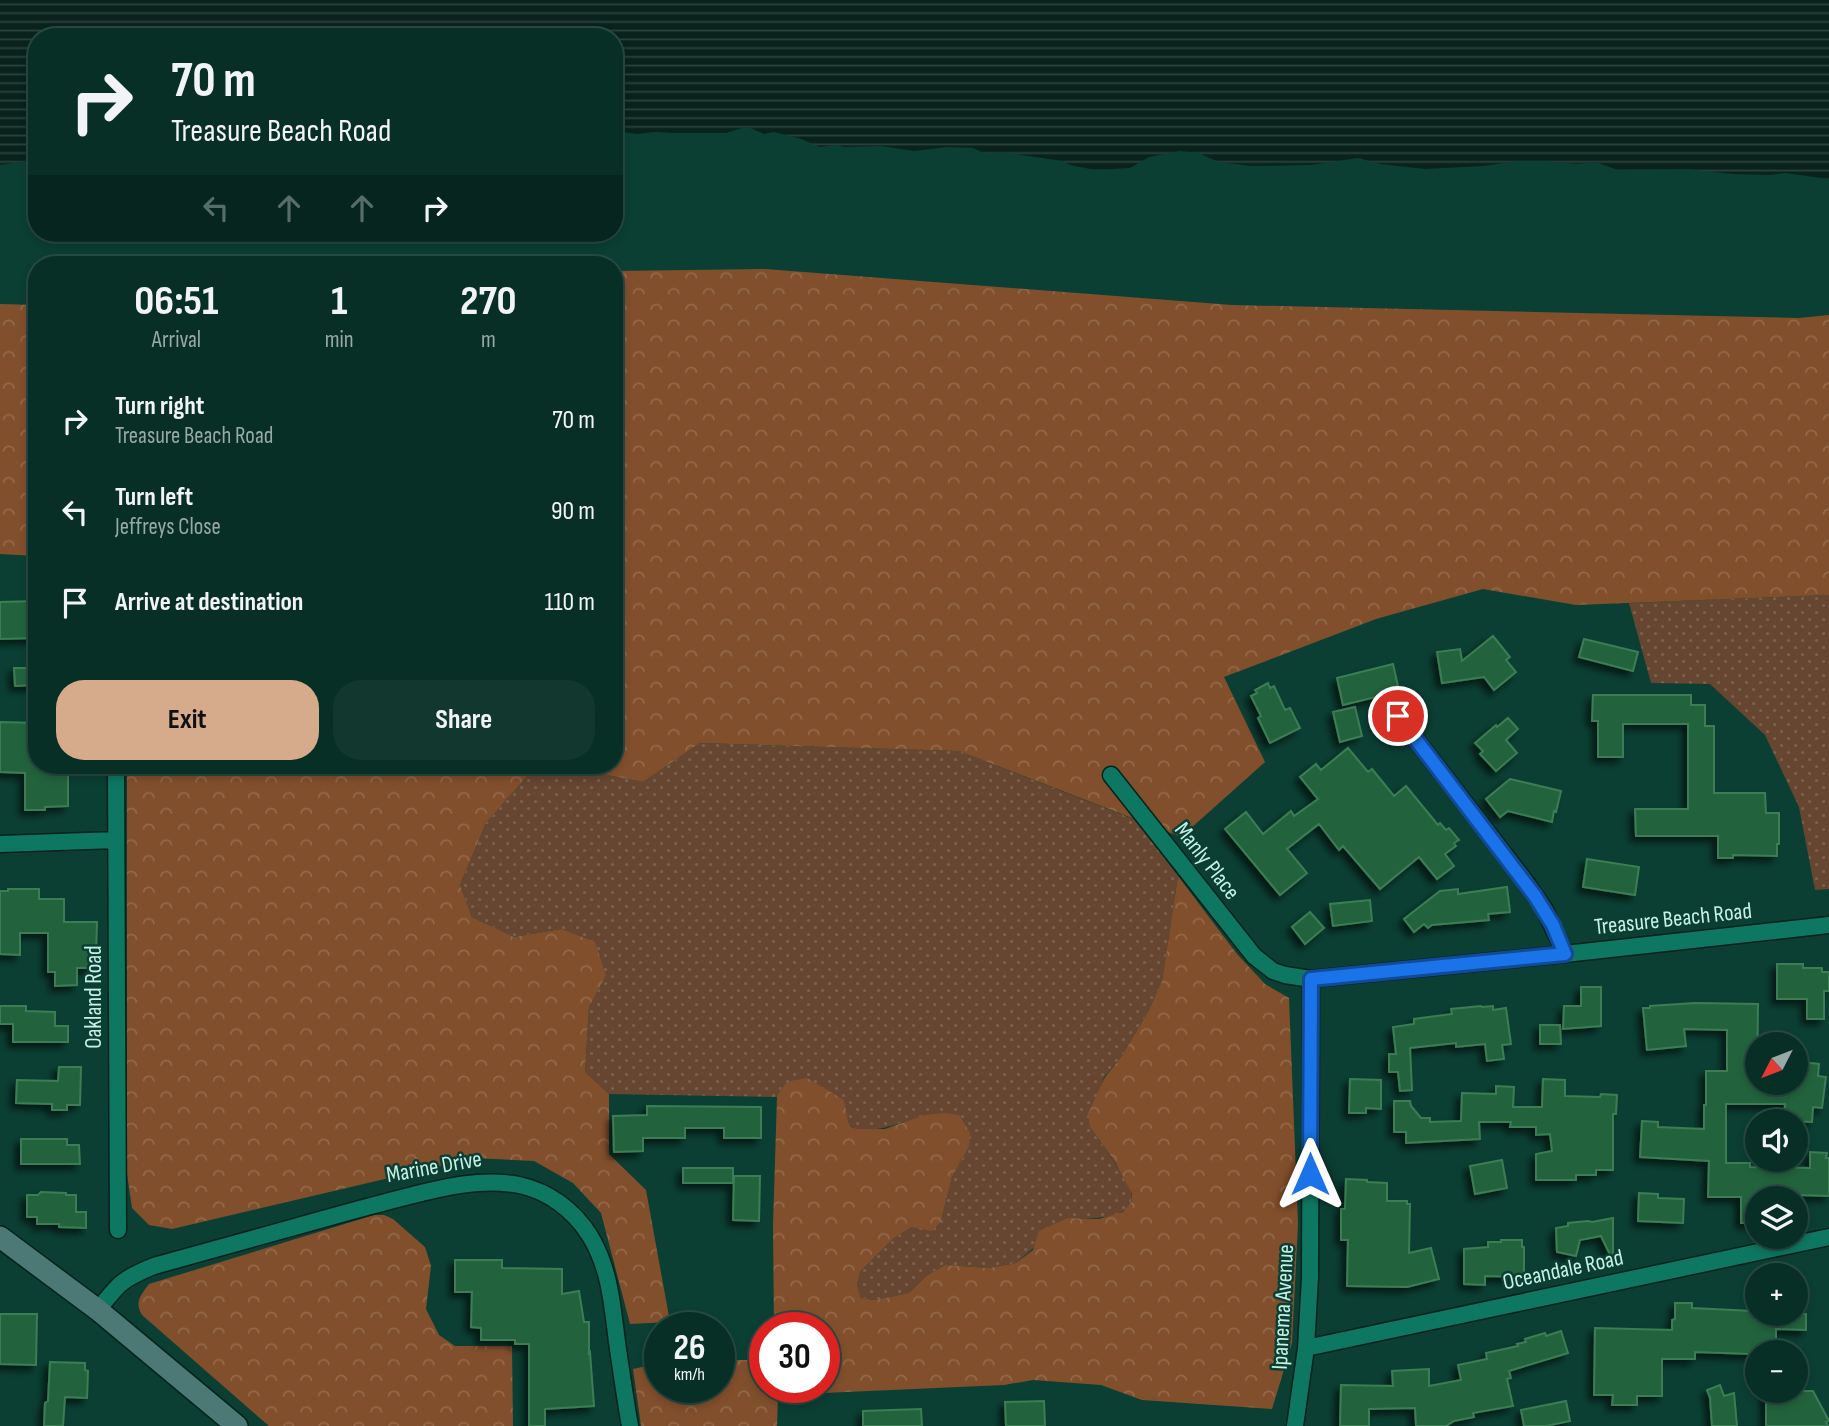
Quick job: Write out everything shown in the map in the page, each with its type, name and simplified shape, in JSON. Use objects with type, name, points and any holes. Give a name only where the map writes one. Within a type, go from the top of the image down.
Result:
[{"type":"street","points":[[1398,716],[1545,910],[1565,954]]},
{"type":"street","name":"Oakland Road","points":[[116,774],[118,1230]]},
{"type":"street","name":"Manly Place","points":[[1111,775],[1254,956],[1273,971]]},
{"type":"street","points":[[0,844],[116,840]]},
{"type":"street","name":"Treasure Beach Road","points":[[1273,971],[1311,979],[1829,925]]},
{"type":"street","name":"Ipanema Avenue","points":[[1295,1426],[1306,1348],[1310,1277],[1311,979]]},
{"type":"street","name":"Marine Drive","points":[[98,1310],[129,1276],[154,1266],[448,1186],[480,1182],[533,1188],[549,1195],[576,1217],[597,1250],[608,1277],[630,1426]]},
{"type":"street","points":[[0,1237],[98,1310],[237,1426]]},
{"type":"street","name":"Oceandale Road","points":[[1306,1348],[1829,1237]]},
{"type":"shaded area","points":[[1829,595],[1829,889],[1815,890],[1799,807],[1765,735],[1710,684],[1651,683],[1629,603]]},
{"type":"shaded area","points":[[700,743],[959,751],[1136,820],[1178,876],[1162,981],[1148,1012],[1121,1057],[1104,1077],[1090,1127],[1131,1192],[1129,1206],[1115,1215],[1105,1217],[1068,1218],[1016,1263],[989,1268],[945,1265],[926,1276],[909,1293],[875,1300],[861,1298],[857,1285],[860,1272],[894,1238],[912,1227],[941,1221],[952,1177],[969,1147],[925,1115],[888,1127],[859,1130],[848,1122],[844,1100],[783,1086],[777,1097],[609,1094],[585,1072],[589,1007],[606,976],[561,929],[514,937],[472,917],[460,885],[486,823],[529,774],[602,774],[643,782]]},
{"type":"green space","points":[[765,269],[1232,305],[1799,318],[1829,315],[1829,595],[1576,605],[1483,589],[1376,619],[1224,677],[1265,762],[1181,837],[959,751],[700,743],[643,782],[602,774],[623,774],[623,271]]},
{"type":"green space","points":[[0,304],[28,305],[28,556],[0,554]]},
{"type":"green space","points":[[127,774],[529,774],[486,823],[460,885],[472,917],[514,937],[561,929],[595,942],[606,976],[589,1007],[585,1072],[609,1094],[609,1154],[646,1190],[668,1312],[644,1312],[644,1323],[630,1324],[601,1213],[573,1183],[534,1161],[474,1158],[172,1229],[149,1225],[132,1208],[127,1174]]},
{"type":"green space","points":[[1178,876],[1237,954],[1265,984],[1289,998],[1298,1224],[1292,1343],[1272,1409],[1142,1400],[1101,1385],[1033,1380],[1004,1385],[840,1392],[840,1312],[774,1312],[773,1225],[777,1097],[783,1087],[789,1082],[807,1078],[844,1100],[848,1121],[851,1127],[857,1129],[885,1129],[924,1115],[959,1115],[970,1133],[969,1147],[952,1177],[941,1221],[932,1231],[912,1227],[894,1238],[860,1272],[857,1285],[861,1298],[875,1300],[909,1293],[926,1276],[945,1265],[989,1268],[1016,1263],[1033,1250],[1039,1231],[1068,1218],[1099,1219],[1123,1212],[1132,1201],[1132,1194],[1115,1162],[1090,1127],[1088,1114],[1105,1077],[1121,1057],[1148,1012],[1162,981]]},
{"type":"green space","points":[[374,1215],[393,1219],[425,1247],[431,1266],[426,1309],[439,1335],[455,1346],[512,1346],[513,1426],[269,1426],[142,1315],[140,1299],[149,1284]]},
{"type":"green space","points":[[735,1360],[749,1360],[749,1403],[778,1403],[777,1426],[641,1426],[633,1369],[644,1367],[644,1403],[735,1403]]},
{"type":"water","points":[[0,0],[1829,0],[1829,179],[1785,173],[1770,175],[1687,169],[1618,170],[1595,162],[1577,164],[1517,161],[1484,166],[1425,169],[1380,164],[1358,158],[1311,165],[1251,166],[1219,162],[1198,153],[1180,151],[1149,157],[1130,168],[1095,170],[1062,161],[1001,152],[986,154],[973,148],[947,147],[914,151],[881,146],[820,147],[801,139],[774,132],[764,134],[750,128],[726,133],[637,134],[623,132],[623,28],[28,28],[28,161],[0,165]]},
{"type":"building","points":[[28,601],[28,638],[0,639],[0,602]]},
{"type":"building","points":[[1493,636],[1510,657],[1506,660],[1516,672],[1494,690],[1484,677],[1442,683],[1437,652],[1460,649],[1462,661]]},
{"type":"building","points":[[1584,639],[1638,652],[1633,671],[1579,657]]},
{"type":"building","points":[[1393,664],[1398,686],[1387,689],[1388,694],[1343,705],[1337,678]]},
{"type":"building","points":[[14,668],[28,668],[28,685],[15,686]]},
{"type":"building","points":[[1268,683],[1270,688],[1274,686],[1285,710],[1290,708],[1300,728],[1270,743],[1251,696],[1257,693],[1255,690]]},
{"type":"building","points":[[1593,695],[1691,695],[1691,705],[1705,705],[1705,726],[1714,726],[1714,793],[1765,793],[1766,813],[1779,813],[1777,856],[1733,855],[1733,858],[1718,858],[1718,836],[1636,836],[1635,809],[1688,809],[1688,724],[1623,724],[1623,757],[1598,757],[1598,721],[1592,721]]},
{"type":"building","points":[[1355,707],[1362,736],[1340,742],[1333,712]]},
{"type":"building","points":[[1508,718],[1518,729],[1506,740],[1517,753],[1496,771],[1480,754],[1483,751],[1475,743]]},
{"type":"building","points":[[0,722],[28,723],[28,774],[68,774],[68,806],[25,810],[25,773],[0,772]]},
{"type":"building","points":[[1348,748],[1368,772],[1372,769],[1394,796],[1406,786],[1438,825],[1440,823],[1446,830],[1449,828],[1459,840],[1454,843],[1456,846],[1445,854],[1454,866],[1437,879],[1419,857],[1380,889],[1343,846],[1339,850],[1319,824],[1287,849],[1307,873],[1280,895],[1225,829],[1246,812],[1263,834],[1291,811],[1294,816],[1318,799],[1300,777],[1316,764],[1321,770]]},
{"type":"building","points":[[1510,779],[1561,791],[1552,822],[1508,811],[1500,817],[1486,799]]},
{"type":"building","points":[[1587,859],[1639,867],[1635,895],[1583,887]]},
{"type":"building","points":[[1507,887],[1510,912],[1488,914],[1489,920],[1432,925],[1428,928],[1424,924],[1414,932],[1404,919],[1440,891],[1458,889],[1458,894]]},
{"type":"building","points":[[39,889],[39,899],[64,899],[64,922],[97,922],[96,954],[93,953],[92,964],[88,968],[77,968],[77,985],[55,986],[55,972],[48,972],[48,933],[20,933],[20,955],[0,954],[0,891]]},
{"type":"building","points":[[1370,900],[1372,921],[1333,926],[1330,904]]},
{"type":"building","points":[[1310,912],[1324,928],[1305,944],[1292,927]]},
{"type":"building","points":[[1777,964],[1803,964],[1803,968],[1822,968],[1822,972],[1829,972],[1829,991],[1824,991],[1824,1019],[1807,1019],[1807,999],[1777,999]]},
{"type":"building","points":[[1581,987],[1601,987],[1601,1026],[1563,1029],[1564,1006],[1581,1006]]},
{"type":"building","points":[[1695,1003],[1758,1004],[1758,1032],[1745,1032],[1745,1096],[1808,1096],[1808,1063],[1819,1064],[1818,1076],[1826,1077],[1822,1108],[1813,1107],[1812,1122],[1808,1122],[1808,1109],[1785,1109],[1785,1104],[1726,1104],[1726,1163],[1745,1163],[1745,1172],[1808,1172],[1810,1152],[1827,1153],[1829,1196],[1808,1195],[1808,1186],[1745,1186],[1745,1223],[1741,1223],[1741,1197],[1708,1197],[1709,1161],[1640,1157],[1642,1121],[1658,1122],[1658,1127],[1704,1129],[1706,1071],[1727,1071],[1727,1030],[1684,1029],[1686,1046],[1647,1050],[1643,1008]]},
{"type":"building","points":[[0,1006],[26,1006],[26,1011],[55,1012],[55,1026],[68,1026],[68,1042],[13,1042],[13,1024],[0,1024]]},
{"type":"building","points":[[1493,1006],[1493,1010],[1506,1008],[1511,1044],[1502,1045],[1504,1059],[1487,1061],[1485,1044],[1456,1047],[1456,1043],[1410,1048],[1412,1090],[1400,1091],[1398,1072],[1389,1072],[1389,1054],[1396,1054],[1393,1027],[1414,1024],[1414,1019],[1452,1014],[1451,1009]]},
{"type":"building","points":[[1540,1025],[1560,1025],[1561,1044],[1540,1044]]},
{"type":"building","points":[[59,1067],[81,1067],[80,1105],[67,1105],[67,1110],[52,1110],[52,1104],[16,1103],[17,1080],[58,1081]]},
{"type":"building","points":[[1350,1079],[1381,1080],[1381,1109],[1366,1108],[1366,1113],[1349,1113]]},
{"type":"building","points":[[1543,1079],[1565,1080],[1565,1096],[1617,1095],[1616,1114],[1613,1114],[1613,1170],[1596,1170],[1596,1175],[1576,1175],[1576,1180],[1536,1180],[1536,1154],[1552,1151],[1550,1134],[1536,1135],[1536,1127],[1510,1127],[1511,1122],[1479,1122],[1480,1139],[1406,1143],[1406,1132],[1394,1132],[1394,1101],[1410,1101],[1421,1118],[1430,1118],[1430,1122],[1461,1121],[1462,1093],[1496,1094],[1496,1086],[1514,1087],[1513,1107],[1542,1107]]},
{"type":"building","points":[[647,1106],[761,1107],[761,1138],[724,1138],[724,1128],[685,1128],[685,1138],[643,1138],[643,1151],[614,1152],[613,1116],[647,1115]]},
{"type":"building","points":[[21,1139],[67,1139],[67,1145],[79,1145],[80,1164],[21,1164]]},
{"type":"building","points":[[1502,1160],[1507,1188],[1475,1194],[1470,1166]]},
{"type":"building","points":[[683,1168],[733,1168],[733,1183],[683,1183]]},
{"type":"building","points":[[734,1176],[760,1176],[759,1221],[733,1220]]},
{"type":"building","points":[[1346,1179],[1387,1183],[1387,1201],[1407,1201],[1407,1204],[1410,1204],[1409,1253],[1431,1248],[1439,1279],[1407,1287],[1347,1286],[1348,1240],[1341,1240],[1341,1209],[1345,1209]]},
{"type":"building","points":[[41,1192],[76,1195],[76,1212],[86,1212],[86,1228],[37,1224],[37,1217],[27,1217],[27,1195],[38,1195]]},
{"type":"building","points":[[1639,1193],[1658,1194],[1658,1198],[1684,1199],[1683,1223],[1638,1221]]},
{"type":"building","points":[[1613,1218],[1613,1261],[1601,1236],[1580,1240],[1576,1256],[1557,1252],[1556,1228],[1568,1226],[1568,1223]]},
{"type":"building","points":[[1522,1240],[1524,1277],[1485,1276],[1485,1285],[1464,1284],[1464,1249],[1488,1247],[1488,1242]]},
{"type":"building","points":[[455,1260],[502,1260],[502,1268],[562,1269],[562,1294],[579,1291],[584,1322],[589,1322],[594,1406],[545,1409],[545,1426],[529,1426],[529,1344],[515,1344],[515,1340],[481,1340],[481,1328],[471,1327],[472,1292],[455,1292]]},
{"type":"building","points":[[1675,1303],[1692,1303],[1692,1308],[1745,1311],[1745,1326],[1806,1326],[1806,1330],[1776,1329],[1776,1340],[1745,1340],[1745,1354],[1695,1352],[1695,1359],[1662,1359],[1662,1396],[1637,1396],[1637,1405],[1612,1405],[1613,1395],[1594,1395],[1595,1328],[1672,1330],[1672,1320],[1675,1319]]},
{"type":"building","points":[[0,1314],[37,1314],[36,1365],[0,1364]]},
{"type":"building","points":[[1561,1331],[1568,1353],[1509,1371],[1511,1378],[1507,1379],[1513,1406],[1473,1413],[1474,1417],[1454,1421],[1446,1426],[1416,1426],[1415,1408],[1369,1409],[1369,1426],[1340,1426],[1341,1385],[1393,1386],[1392,1371],[1429,1369],[1429,1386],[1461,1380],[1458,1365],[1487,1359],[1486,1353],[1518,1346],[1517,1344],[1526,1342],[1525,1339]]},
{"type":"building","points":[[50,1362],[85,1363],[85,1370],[88,1371],[87,1398],[65,1397],[63,1426],[44,1426]]},
{"type":"building","points":[[1720,1385],[1724,1396],[1734,1393],[1737,1426],[1712,1426],[1707,1390]]},
{"type":"building","points":[[1808,1391],[1813,1391],[1829,1421],[1826,1422],[1828,1426],[1766,1426],[1766,1403],[1808,1403]]},
{"type":"building","points":[[1044,1401],[1045,1426],[1006,1426],[1005,1402]]},
{"type":"building","points":[[1566,1401],[1570,1421],[1546,1426],[1524,1426],[1521,1410]]},
{"type":"building","points":[[921,1409],[922,1426],[863,1426],[863,1411]]},
{"type":"route","points":[[1310,1174],[1311,979],[1565,954],[1545,910],[1525,881],[1398,716]]}]
